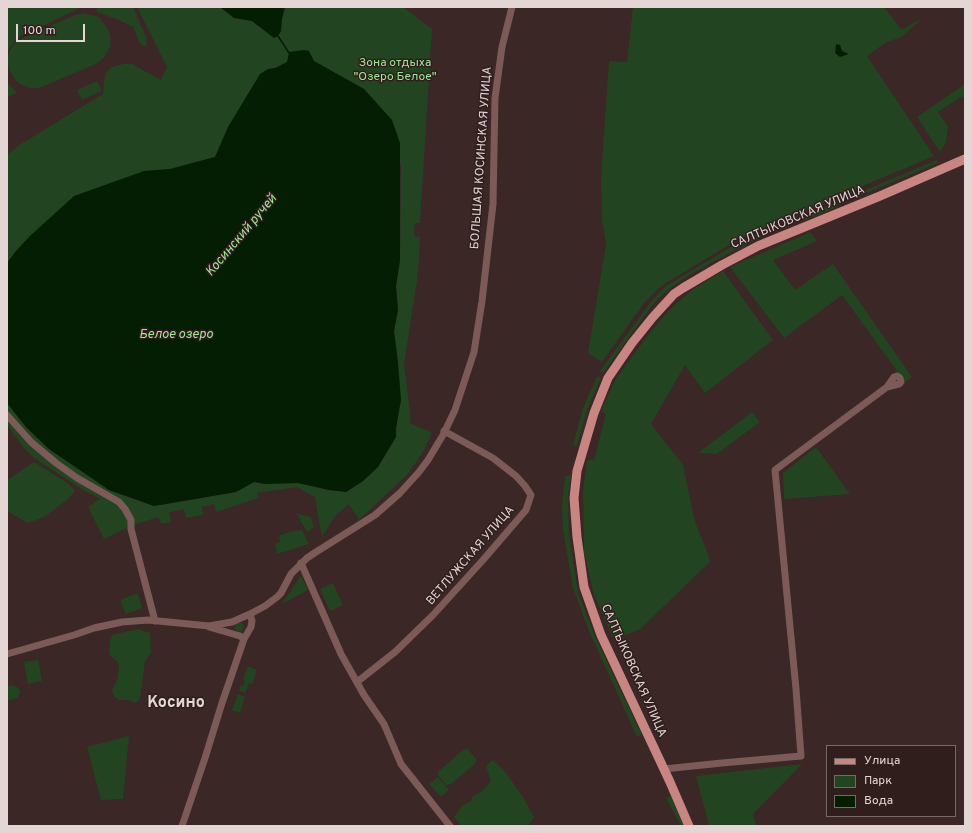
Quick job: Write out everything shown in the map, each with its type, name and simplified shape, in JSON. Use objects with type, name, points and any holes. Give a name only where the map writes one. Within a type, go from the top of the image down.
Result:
[{"type":"main road","name":"САЛТЫКОВСКАЯ УЛИЦА","points":[[689,826],[601,635],[584,587],[577,537],[574,498],[577,472],[594,413],[608,378],[632,343],[649,322],[674,294],[683,288],[758,246],[866,202],[965,159]]},
{"type":"street","name":"БОЛЬШАЯ КОСИНСКАЯ УЛИЦА","points":[[7,654],[94,628],[122,622],[155,621],[208,626],[232,622],[265,606],[277,597],[281,593],[291,574],[301,564],[316,552],[375,515],[389,503],[419,472],[428,460],[455,410],[474,352],[482,301],[493,204],[495,98],[502,47],[512,7]]},
{"type":"street","points":[[664,770],[715,763],[801,756],[775,470],[887,387]]},
{"type":"street","points":[[7,415],[31,442],[56,463],[77,478],[119,502],[125,509],[131,520],[131,529],[155,621]]},
{"type":"street","name":"ВЕТЛУЖСКАЯ УЛИЦА","points":[[357,682],[394,652],[434,615],[526,510],[531,495],[516,476],[493,458],[444,432]]},
{"type":"street","points":[[301,564],[341,654],[384,724],[401,764],[450,826]]},
{"type":"street","points":[[182,826],[244,640],[251,627],[252,621],[250,614]]},
{"type":"street","points":[[231,634],[228,626],[232,622]]},
{"type":"street","points":[[208,626],[240,636],[244,640]]},
{"type":"green space","points":[[7,7],[82,7],[17,38],[7,52]]},
{"type":"green space","points":[[96,7],[133,7],[147,39],[146,47],[140,44],[133,27],[97,12]]},
{"type":"green space","name":"Зона отдыха \"Озеро Белое\"","points":[[137,7],[220,7],[234,18],[252,21],[274,38],[281,31],[285,7],[403,7],[432,29],[420,223],[415,223],[414,236],[420,237],[419,257],[404,365],[411,419],[410,423],[432,433],[423,452],[407,475],[359,520],[349,504],[336,515],[322,537],[315,497],[297,487],[257,493],[258,498],[216,512],[214,504],[202,507],[203,515],[186,518],[184,509],[171,512],[169,513],[171,522],[162,524],[158,517],[128,527],[104,539],[88,507],[100,499],[83,490],[34,458],[23,447],[7,425],[7,403],[26,427],[49,449],[109,490],[154,506],[236,492],[254,482],[265,484],[298,483],[346,492],[363,481],[378,467],[396,437],[398,363],[394,331],[398,310],[396,286],[400,260],[401,165],[364,89],[313,61],[287,62],[275,68],[268,69],[228,127],[215,157],[170,169],[144,171],[30,236],[7,263],[7,155],[21,144],[103,94],[105,75],[110,68],[123,64],[132,64],[161,80],[167,67]]},
{"type":"green space","points":[[633,7],[884,7],[901,29],[923,18],[901,37],[885,43],[867,56],[934,156],[737,240],[661,286],[644,303],[602,362],[588,353],[606,244],[602,219],[601,178],[609,61],[627,62]]},
{"type":"green space","points":[[84,13],[99,17],[108,29],[111,45],[104,58],[96,64],[39,88],[29,88],[16,81],[7,62],[9,52],[15,43],[75,15]]},
{"type":"green space","points":[[97,81],[102,91],[82,100],[77,90]]},
{"type":"green space","points":[[7,82],[17,93],[7,97]]},
{"type":"green space","points":[[965,84],[965,100],[962,96],[938,112],[948,127],[946,142],[940,152],[917,117]]},
{"type":"green space","points":[[937,160],[938,163],[852,199],[851,196]]},
{"type":"green space","points":[[835,203],[837,207],[803,221],[801,217]]},
{"type":"green space","points":[[766,232],[767,235],[735,250],[689,275],[669,289],[654,303],[603,373],[600,371],[653,299],[666,286],[733,246]]},
{"type":"green space","points":[[810,232],[817,241],[773,260],[795,290],[833,264],[912,377],[905,382],[842,295],[784,338],[730,267]]},
{"type":"green space","points":[[723,271],[773,340],[705,393],[685,365],[651,424],[683,465],[695,522],[710,562],[640,629],[617,639],[613,638],[594,595],[584,552],[583,492],[587,460],[594,460],[606,414],[601,411],[615,380],[651,331],[670,309],[692,290]]},
{"type":"green space","points":[[597,376],[601,378],[587,410],[577,446],[573,445],[583,408]]},
{"type":"green space","points":[[752,412],[760,422],[717,454],[698,453]]},
{"type":"green space","points":[[816,447],[850,494],[784,499],[783,473]]},
{"type":"green space","points":[[34,462],[69,484],[75,491],[67,500],[44,517],[28,523],[7,511],[7,480]]},
{"type":"green space","points":[[571,475],[568,497],[569,534],[578,592],[594,634],[642,735],[637,737],[589,631],[573,588],[563,530],[562,505],[565,476]]},
{"type":"green space","points":[[296,513],[311,517],[314,528],[307,532]]},
{"type":"green space","points":[[302,530],[309,544],[277,554],[275,544],[280,542],[279,536],[289,532]]},
{"type":"green space","points":[[301,575],[308,590],[282,604]]},
{"type":"green space","points":[[333,583],[343,605],[330,611],[320,589]]},
{"type":"green space","points":[[138,593],[142,608],[126,614],[120,600]]},
{"type":"green space","points":[[239,622],[244,627],[239,632],[234,627]]},
{"type":"green space","points":[[139,629],[150,633],[151,653],[145,661],[140,699],[136,703],[128,700],[119,700],[114,696],[112,690],[117,680],[119,665],[117,661],[110,656],[109,650],[112,636]]},
{"type":"green space","points":[[38,660],[42,681],[28,684],[24,662]]},
{"type":"green space","points":[[248,666],[257,670],[252,684],[249,683],[245,693],[239,691],[241,685],[243,686],[245,681],[243,680]]},
{"type":"green space","points":[[12,685],[19,688],[20,692],[17,698],[7,701],[7,686]]},
{"type":"green space","points":[[238,694],[245,697],[240,713],[232,710]]},
{"type":"green space","points":[[129,736],[123,799],[101,800],[87,747]]},
{"type":"green space","points":[[464,749],[468,749],[476,759],[476,763],[451,784],[446,785],[438,775],[438,772]]},
{"type":"green space","points":[[493,760],[506,773],[523,797],[534,817],[528,826],[462,826],[454,817],[462,806],[471,801],[472,797],[481,792],[491,781],[486,766]]},
{"type":"green space","points":[[802,764],[753,814],[756,826],[709,826],[696,776]]},
{"type":"green space","points":[[438,777],[449,790],[441,797],[429,784]]},
{"type":"green space","points":[[671,796],[684,826],[681,826],[666,798]]},
{"type":"water","points":[[220,7],[285,7],[281,31],[278,36],[274,38],[252,21],[234,18]]},
{"type":"water","points":[[836,44],[840,45],[842,51],[849,54],[840,57],[835,53]]},
{"type":"water","name":"Белое озеро","points":[[304,50],[309,51],[314,61],[364,89],[392,120],[400,143],[400,260],[396,286],[398,310],[394,331],[401,400],[396,428],[396,437],[378,467],[363,481],[346,492],[298,483],[265,484],[254,482],[236,492],[154,506],[109,490],[49,449],[26,427],[7,403],[7,263],[30,236],[74,196],[144,171],[170,169],[215,157],[228,127],[260,74],[268,69],[275,68],[287,62],[289,52]]},
{"type":"waterway","name":"Косинский ручей","points":[[278,36],[289,53]]},
{"type":"district","name":"Косино","points":[[176,704]]}]
